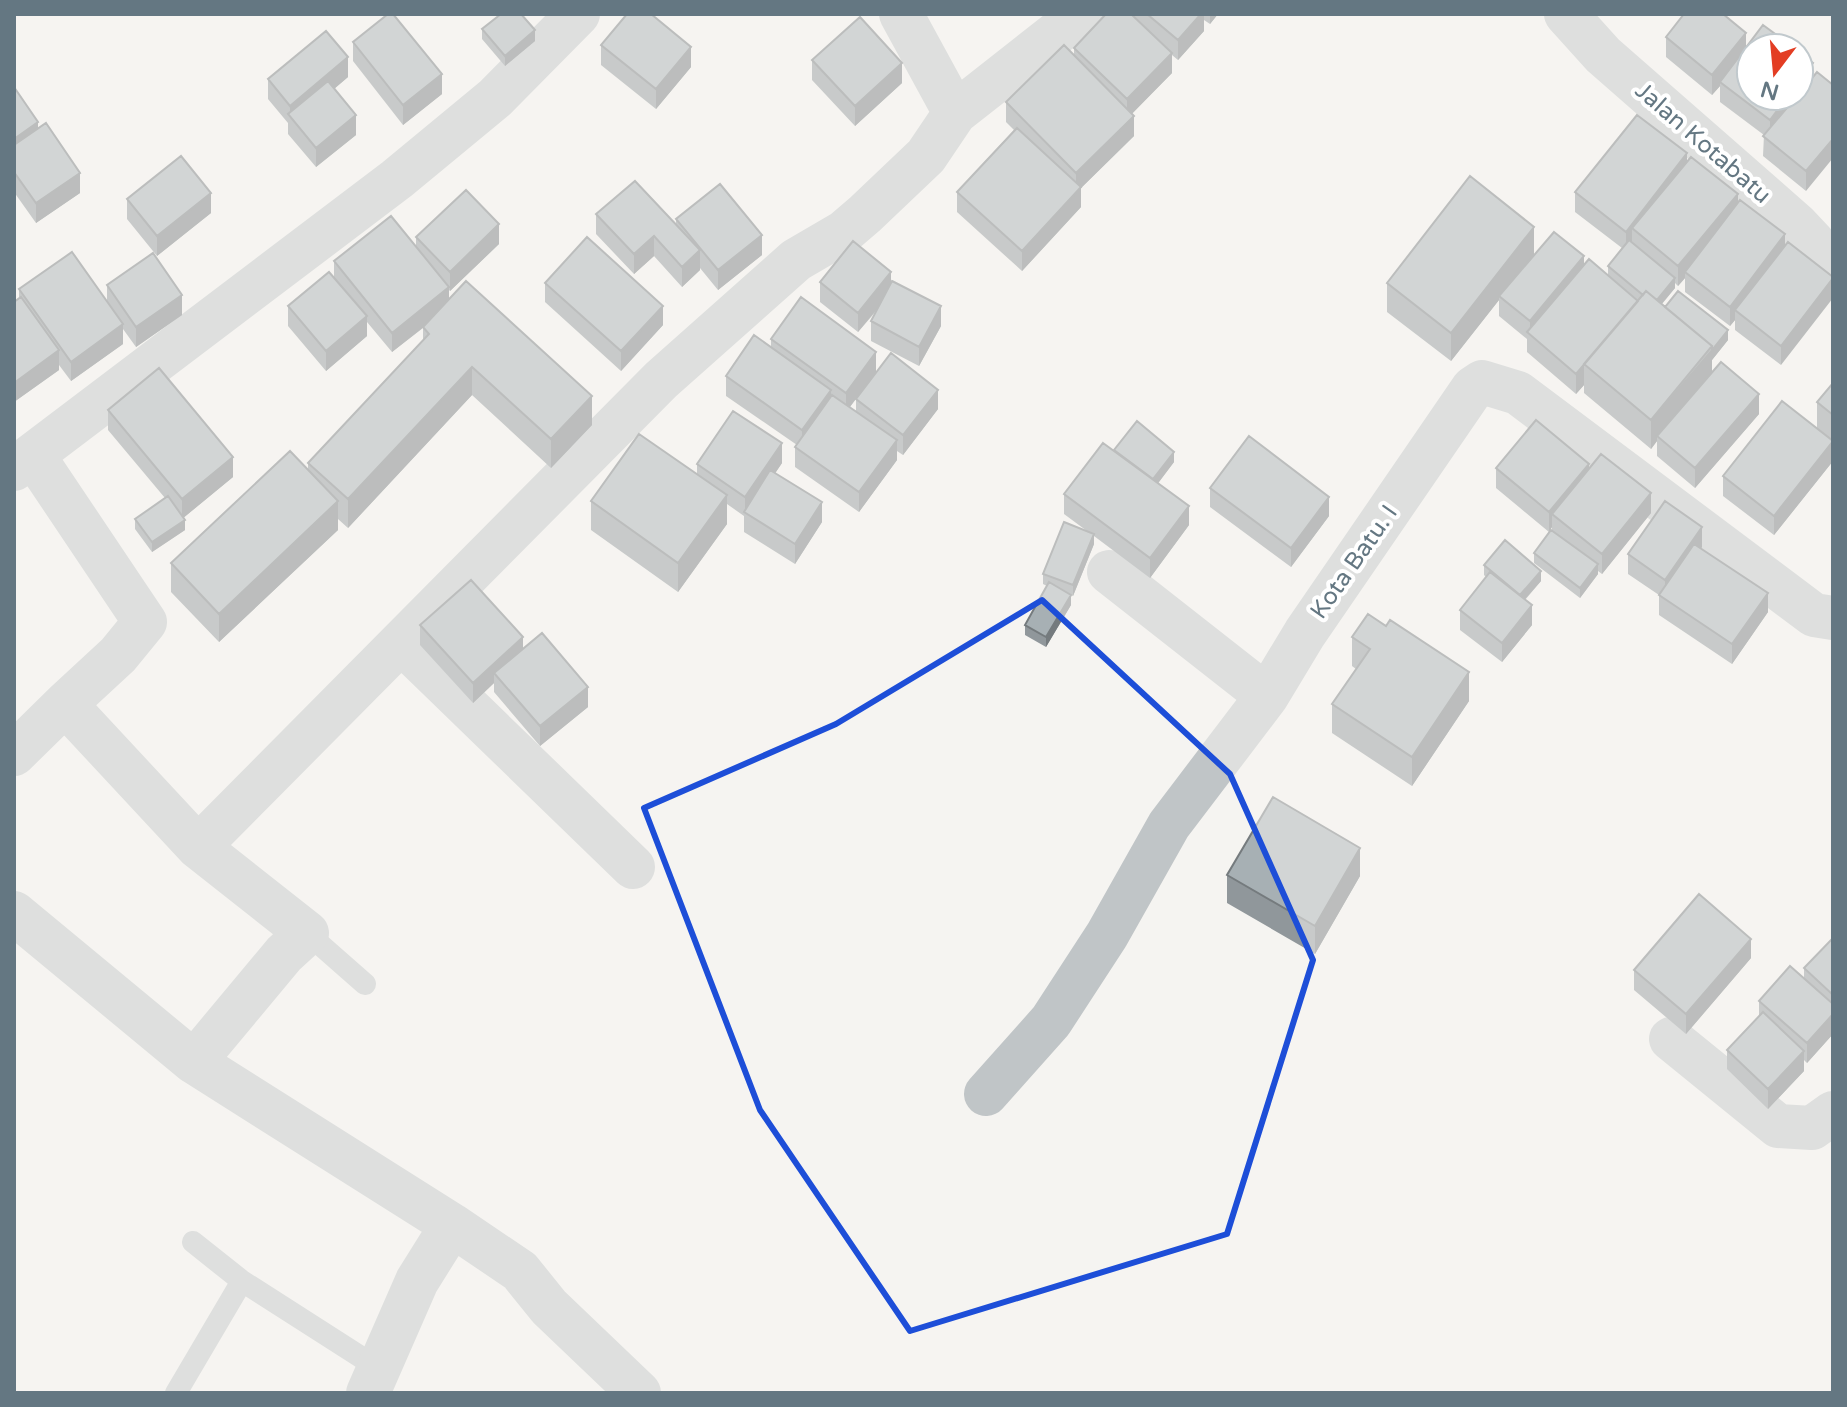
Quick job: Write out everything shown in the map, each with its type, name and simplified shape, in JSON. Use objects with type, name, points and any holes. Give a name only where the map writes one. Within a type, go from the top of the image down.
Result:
[{"type":"street","points":[[14,754],[118,655],[145,622],[23,462],[397,179],[495,98],[578,14]]},
{"type":"street","points":[[901,14],[955,113]]},
{"type":"street","points":[[198,847],[661,380],[796,260],[844,232],[890,192],[926,156],[955,113],[1081,14]]},
{"type":"street","name":"Jalan Kotabatu","points":[[1566,14],[1603,55],[1797,225],[1813,242],[1833,278]]},
{"type":"street","name":"Kota Batu. I","points":[[986,1094],[1051,1021],[1107,935],[1169,825],[1267,696],[1313,621],[1473,388],[1482,382],[1518,393],[1814,615],[1833,618]]},
{"type":"street","points":[[1109,572],[1267,696]]},
{"type":"street","points":[[402,643],[633,867]]},
{"type":"street","points":[[65,704],[198,847],[307,933],[284,954],[194,1062]]},
{"type":"street","points":[[14,913],[194,1062],[520,1271],[549,1307],[639,1393]]},
{"type":"street","points":[[1671,1039],[1778,1126],[1812,1128],[1833,1113]]},
{"type":"street","points":[[373,1380],[417,1281],[452,1225]]},
{"type":"lane","points":[[307,933],[365,984]]},
{"type":"lane","points":[[193,1242],[373,1380]]},
{"type":"lane","points":[[176,1393],[242,1281]]},
{"type":"highlighted area","points":[[1042,600],[1230,774],[1313,960],[1227,1234],[910,1331],[760,1110],[644,808],[836,724]]},
{"type":"building","points":[[388,14],[393,14],[442,74],[403,105],[353,42]]},
{"type":"building","points":[[501,14],[521,14],[535,30],[505,56],[482,29]]},
{"type":"building","points":[[627,14],[651,14],[691,47],[656,89],[601,45]]},
{"type":"building","points":[[1106,14],[1131,14],[1172,53],[1127,99],[1074,48]]},
{"type":"building","points":[[1147,14],[1201,14],[1178,40]]},
{"type":"building","points":[[1684,14],[1723,14],[1745,32],[1735,32],[1735,47],[1712,75],[1666,37]]},
{"type":"building","points":[[860,17],[902,63],[855,106],[812,60]]},
{"type":"building","points":[[1763,25],[1772,32],[1758,32]]},
{"type":"building","points":[[326,31],[348,57],[290,106],[268,79]]},
{"type":"building","points":[[1064,45],[1134,116],[1076,173],[1006,102]]},
{"type":"building","points":[[1735,62],[1735,93],[1720,82]]},
{"type":"building","points":[[1817,72],[1833,85],[1833,139],[1806,171],[1763,136],[1783,112],[1815,112]]},
{"type":"building","points":[[328,81],[356,115],[316,148],[288,114]]},
{"type":"building","points":[[14,87],[38,122],[14,139]]},
{"type":"building","points":[[1759,112],[1776,112],[1770,120]]},
{"type":"building","points":[[1637,115],[1687,153],[1626,232],[1575,192]]},
{"type":"building","points":[[46,123],[80,173],[36,203],[14,172],[14,145]]},
{"type":"building","points":[[1017,128],[1081,187],[1022,251],[957,192]]},
{"type":"building","points":[[181,156],[211,193],[157,236],[127,199]]},
{"type":"building","points":[[1691,157],[1738,194],[1678,266],[1632,228]]},
{"type":"building","points":[[1470,176],[1534,227],[1451,333],[1387,283]]},
{"type":"building","points":[[635,181],[700,250],[682,267],[654,236],[634,254],[596,214]]},
{"type":"building","points":[[720,184],[762,235],[718,270],[676,219]]},
{"type":"building","points":[[466,190],[499,224],[450,272],[416,237]]},
{"type":"building","points":[[1740,200],[1785,234],[1730,307],[1685,272]]},
{"type":"building","points":[[391,216],[449,287],[392,333],[334,261]]},
{"type":"building","points":[[1554,232],[1584,256],[1530,321],[1499,296]]},
{"type":"building","points":[[587,237],[663,306],[621,351],[545,283]]},
{"type":"building","points":[[1629,240],[1675,278],[1657,300],[1646,291],[1643,295],[1608,266]]},
{"type":"building","points":[[853,241],[891,272],[858,313],[820,282]]},
{"type":"building","points":[[1788,242],[1833,278],[1781,346],[1735,310]]},
{"type":"building","points":[[72,252],[123,324],[71,362],[19,289]]},
{"type":"building","points":[[153,253],[182,295],[136,327],[107,285]]},
{"type":"building","points":[[1589,259],[1638,301],[1576,374],[1527,332]]},
{"type":"building","points":[[329,272],[367,316],[326,351],[288,306]]},
{"type":"building","points":[[466,281],[592,396],[551,439],[472,367],[348,499],[308,463],[429,334],[423,327]]},
{"type":"building","points":[[892,281],[941,306],[919,347],[871,321]]},
{"type":"building","points":[[1646,291],[1712,346],[1651,420],[1584,364]]},
{"type":"building","points":[[1678,291],[1728,330],[1712,350],[1712,346],[1665,307]]},
{"type":"building","points":[[21,297],[59,350],[14,383],[14,302]]},
{"type":"building","points":[[801,297],[876,352],[846,393],[771,339]]},
{"type":"building","points":[[754,335],[831,390],[802,430],[726,376]]},
{"type":"building","points":[[891,353],[938,390],[903,435],[856,399]]},
{"type":"building","points":[[1721,362],[1759,394],[1695,468],[1657,436]]},
{"type":"building","points":[[159,368],[233,457],[182,499],[108,410]]},
{"type":"building","points":[[1833,383],[1833,415],[1817,402]]},
{"type":"building","points":[[832,395],[897,440],[859,492],[795,447]]},
{"type":"building","points":[[1782,401],[1833,441],[1774,516],[1723,476]]},
{"type":"building","points":[[733,411],[782,443],[745,497],[697,464]]},
{"type":"building","points":[[1536,420],[1589,464],[1549,512],[1496,468]]},
{"type":"building","points":[[1137,421],[1174,452],[1153,479],[1114,450]]},
{"type":"building","points":[[639,434],[727,495],[678,563],[591,501]]},
{"type":"building","points":[[1249,436],[1329,497],[1291,548],[1210,488]]},
{"type":"building","points":[[1103,443],[1189,506],[1150,558],[1064,494]]},
{"type":"building","points":[[290,451],[338,501],[219,614],[171,563]]},
{"type":"building","points":[[1601,454],[1651,493],[1602,554],[1552,514]]},
{"type":"building","points":[[770,470],[822,502],[795,544],[744,512]]},
{"type":"building","points":[[168,496],[185,520],[152,542],[135,519]]},
{"type":"building","points":[[1665,501],[1702,527],[1665,580],[1628,554]]},
{"type":"building","points":[[1064,522],[1094,534],[1073,585],[1043,574]]},
{"type":"building","points":[[1551,530],[1598,564],[1580,588],[1534,553]]},
{"type":"building","points":[[1505,540],[1541,571],[1520,595],[1484,565]]},
{"type":"building","points":[[1694,544],[1768,593],[1732,644],[1659,595]]},
{"type":"building","points":[[1490,572],[1532,605],[1502,643],[1460,610]]},
{"type":"building","points":[[471,580],[523,637],[473,683],[420,625]]},
{"type":"building","points":[[1049,582],[1071,595],[1046,637],[1025,625]]},
{"type":"building","points":[[1368,614],[1386,626],[1390,620],[1469,672],[1412,757],[1332,704],[1370,649],[1352,637]]},
{"type":"building","points":[[542,633],[588,687],[540,726],[494,673]]},
{"type":"building","points":[[1273,797],[1360,848],[1315,926],[1227,875]]},
{"type":"building","points":[[1699,894],[1751,939],[1686,1014],[1634,970]]},
{"type":"building","points":[[1833,938],[1833,995],[1804,968]]},
{"type":"building","points":[[1790,966],[1833,1004],[1833,1014],[1807,1043],[1759,1001]]},
{"type":"building","points":[[1763,1012],[1804,1051],[1768,1089],[1727,1050]]}]
